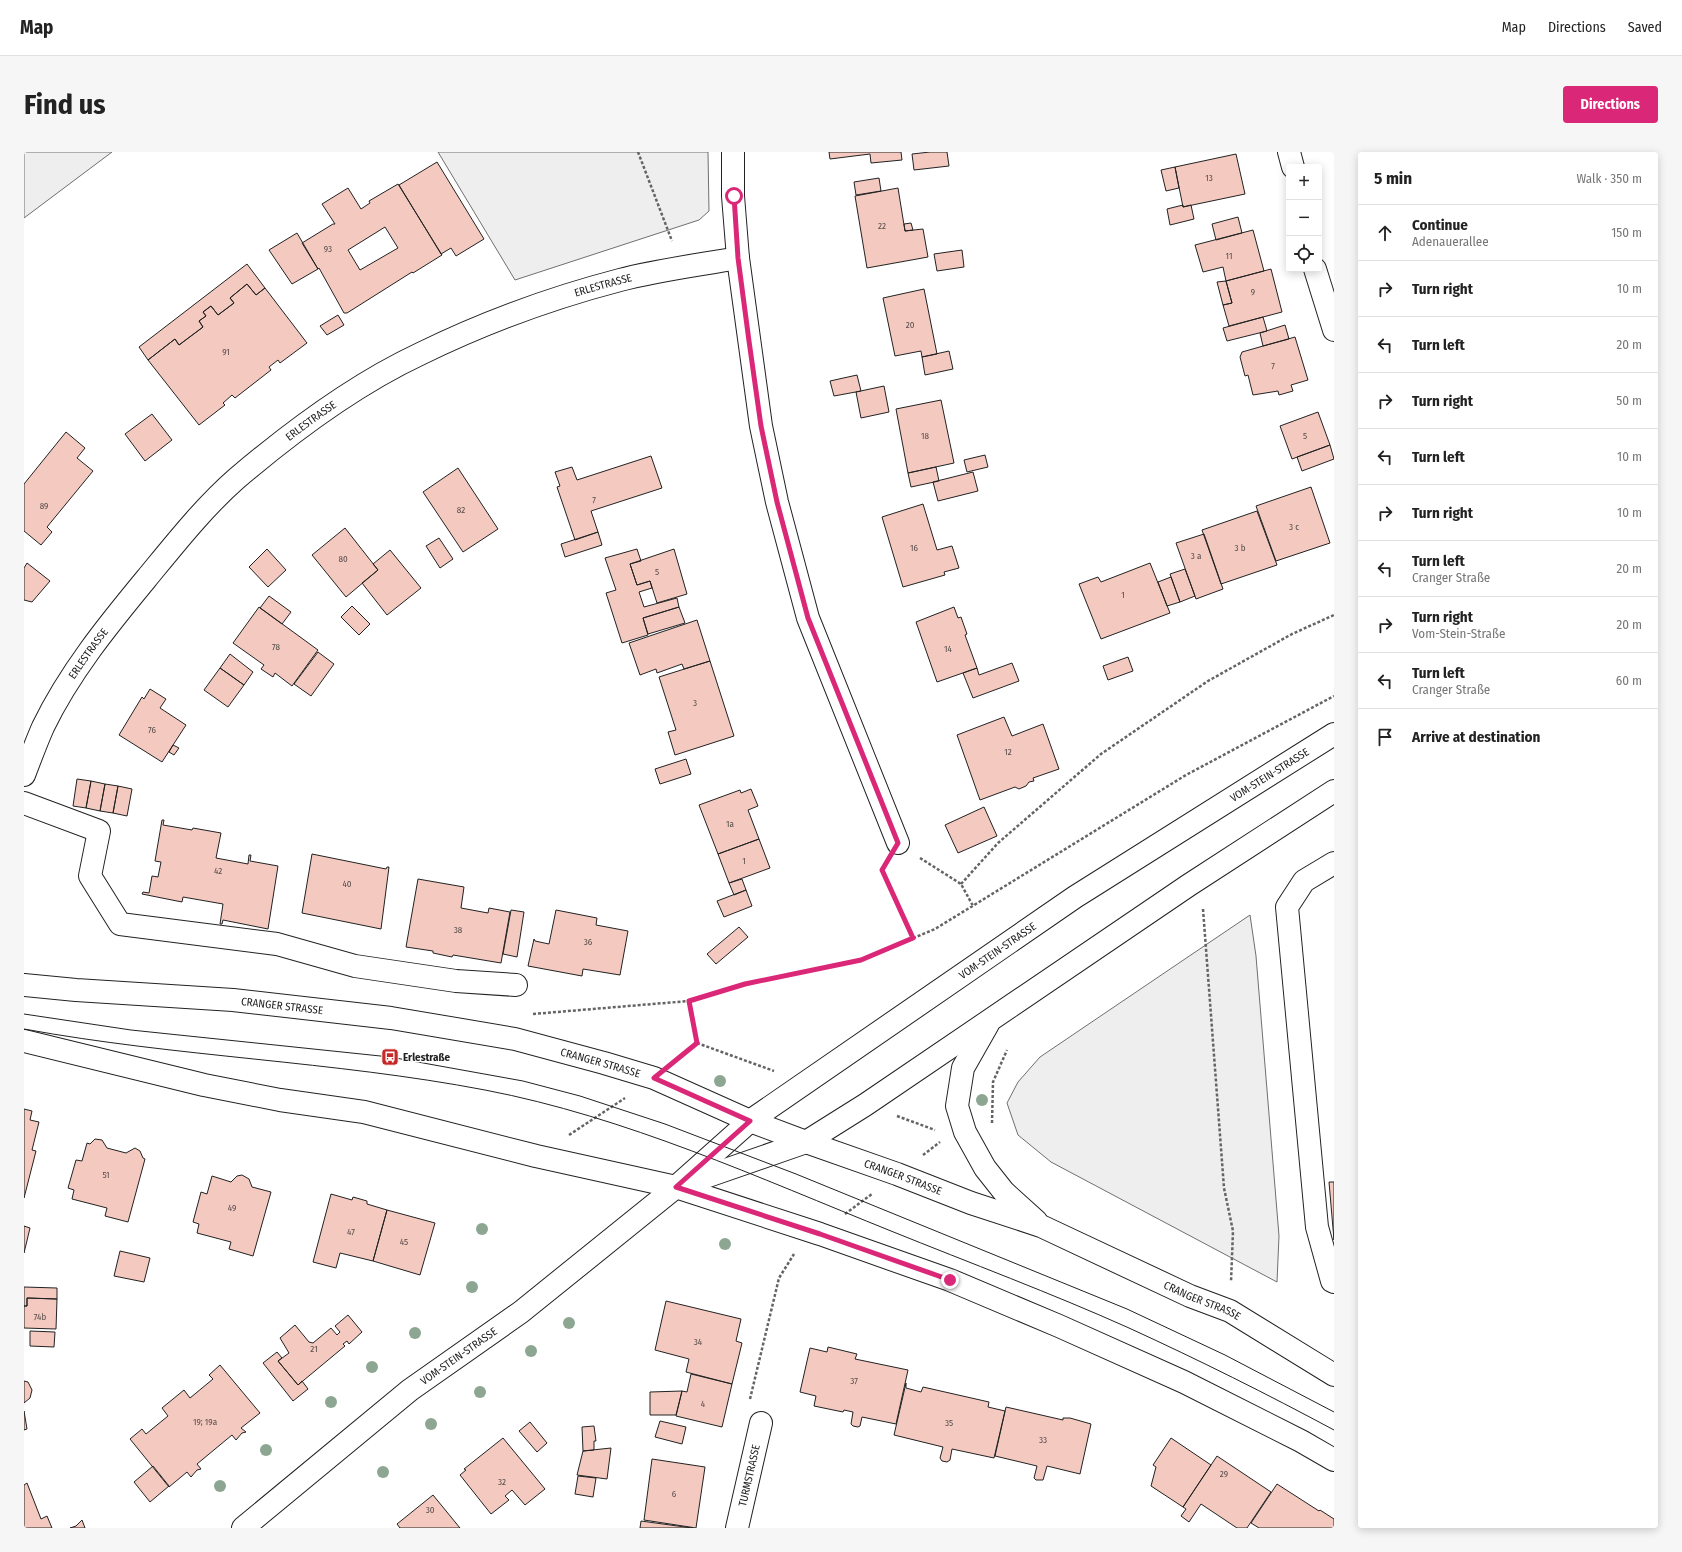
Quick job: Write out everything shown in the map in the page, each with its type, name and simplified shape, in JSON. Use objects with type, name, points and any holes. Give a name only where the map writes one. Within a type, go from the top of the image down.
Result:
[{"type":"main road","points":[[733,152],[738,258],[761,426],[777,502],[808,618],[898,843]]},
{"type":"main road","points":[[1289,152],[1292,164]]},
{"type":"main road","name":"ERLESTRASSE","points":[[24,775],[44,727],[84,658],[164,557],[235,480],[295,433],[356,390],[419,354],[502,318],[552,300],[621,279],[738,258]]},
{"type":"main road","points":[[1316,272],[1334,330]]},
{"type":"main road","name":"VOM-STEIN-STRASSE","points":[[243,1528],[410,1390],[521,1312],[676,1187],[750,1121],[1075,897],[1334,734]]},
{"type":"main road","name":"VOM-STEIN-STRASSE","points":[[676,1187],[806,1142],[865,1105],[1189,885],[1334,791]]},
{"type":"main road","points":[[24,803],[99,831],[90,876],[120,924],[277,944],[363,967],[456,981],[516,985]]},
{"type":"main road","points":[[1334,863],[1304,881],[1287,907],[1317,1227],[1332,1281],[1334,1282]]},
{"type":"main road","name":"CRANGER STRASSE","points":[[24,985],[76,990],[233,1000],[391,1018],[515,1039],[604,1062],[654,1078],[750,1121],[897,1174],[970,1203],[1041,1226],[1190,1296],[1230,1311],[1334,1375]]},
{"type":"main road","points":[[991,1018],[962,1068],[957,1106],[965,1132],[985,1168],[1004,1192],[1041,1226]]},
{"type":"main road","points":[[24,1041],[204,1085],[280,1100],[364,1112],[536,1156],[676,1187],[820,1234],[950,1280],[1059,1326],[1184,1382],[1301,1441],[1334,1460]]},
{"type":"main road","name":"TURMSTRASSE","points":[[737,1528],[761,1423]]},
{"type":"path","points":[[638,152],[682,268]]},
{"type":"path","points":[[961,884],[998,843],[1100,754],[1208,681],[1292,634],[1334,615]]},
{"type":"path","points":[[536,1156],[654,1078],[697,1043],[689,1001],[745,984],[861,960],[935,929],[1186,775],[1334,696]]},
{"type":"path","points":[[913,938],[882,870],[898,843],[961,884],[973,906]]},
{"type":"path","points":[[1201,903],[1224,1188],[1233,1231],[1230,1311]]},
{"type":"path","points":[[992,1124],[993,1082],[1007,1049]]},
{"type":"path","points":[[761,1423],[763,1412],[748,1408],[779,1278],[791,1256],[820,1234]]},
{"type":"shaded area","points":[[24,152],[112,152],[24,218]]},
{"type":"shaded area","points":[[438,152],[708,152],[709,211],[699,220],[515,280]]},
{"type":"shaded area","points":[[1250,915],[1256,956],[1279,1236],[1277,1282],[1051,1162],[1018,1135],[1007,1103],[1018,1082],[1040,1057]]},
{"type":"building","points":[[829,152],[901,152],[902,160],[871,163],[870,154],[830,159]]},
{"type":"building","points":[[947,152],[949,166],[914,170],[912,154]]},
{"type":"building","points":[[1236,154],[1245,194],[1183,207],[1175,167]]},
{"type":"building","points":[[437,162],[484,239],[456,256],[451,248],[441,254],[399,185]]},
{"type":"building","points":[[1175,167],[1179,188],[1166,191],[1161,170]]},
{"type":"building","points":[[879,178],[881,191],[856,195],[854,182]]},
{"type":"building","points":[[398,184],[442,255],[347,313],[344,313],[319,268],[318,269],[302,243],[335,224],[322,204],[348,188],[361,209],[370,203],[369,201]],"holes":[[[385,227],[398,248],[360,270],[348,250]]]},
{"type":"building","points":[[898,188],[905,231],[923,229],[928,257],[867,268],[855,196]]},
{"type":"building","points":[[1183,205],[1183,207],[1191,205],[1194,219],[1170,225],[1167,209]]},
{"type":"building","points":[[1238,217],[1242,233],[1216,240],[1212,224]]},
{"type":"building","points":[[911,223],[913,230],[905,231],[904,224]]},
{"type":"building","points":[[1253,230],[1264,271],[1226,281],[1223,267],[1203,272],[1195,245]]},
{"type":"building","points":[[297,233],[318,269],[292,284],[269,250]]},
{"type":"building","points":[[962,250],[964,267],[937,271],[934,254]]},
{"type":"building","points":[[247,264],[265,288],[256,295],[247,284],[230,298],[234,303],[218,315],[211,306],[203,312],[206,316],[199,321],[203,327],[179,345],[175,339],[148,360],[139,347]]},
{"type":"building","points":[[1271,269],[1282,312],[1229,326],[1223,305],[1232,303],[1226,281]]},
{"type":"building","points":[[1226,281],[1232,303],[1223,305],[1217,282]]},
{"type":"building","points":[[247,284],[256,295],[265,288],[307,343],[280,363],[278,360],[269,367],[271,370],[235,398],[232,395],[223,403],[225,405],[199,425],[148,360],[175,339],[179,345],[203,327],[199,321],[206,316],[203,312],[211,306],[218,315],[234,303],[230,298]]},
{"type":"building","points":[[924,289],[937,354],[922,357],[921,351],[895,356],[883,298]]},
{"type":"building","points":[[338,315],[344,325],[327,335],[320,326]]},
{"type":"building","points":[[1263,317],[1267,331],[1227,341],[1223,328]]},
{"type":"building","points":[[1285,325],[1289,339],[1263,346],[1260,333]]},
{"type":"building","points":[[1295,337],[1308,380],[1291,385],[1293,391],[1279,395],[1278,391],[1253,395],[1248,375],[1245,376],[1240,357],[1242,352]]},
{"type":"building","points":[[949,351],[953,369],[925,375],[922,357]]},
{"type":"building","points":[[857,375],[861,391],[834,396],[830,381]]},
{"type":"building","points":[[884,386],[889,412],[861,418],[856,392]]},
{"type":"building","points":[[941,400],[954,463],[908,473],[896,409]]},
{"type":"building","points":[[1318,412],[1330,445],[1292,459],[1280,426]]},
{"type":"building","points":[[152,414],[172,440],[145,461],[125,434]]},
{"type":"building","points":[[66,432],[85,448],[77,458],[93,471],[47,527],[52,532],[41,545],[24,531],[24,484]]},
{"type":"building","points":[[1330,445],[1334,459],[1302,471],[1297,457]]},
{"type":"building","points":[[985,455],[988,467],[967,472],[964,460]]},
{"type":"building","points":[[651,456],[662,488],[591,511],[598,532],[575,540],[557,487],[560,486],[555,472],[572,467],[577,480]]},
{"type":"building","points":[[936,467],[939,481],[911,487],[908,473]]},
{"type":"building","points":[[458,468],[498,529],[463,552],[423,492]]},
{"type":"building","points":[[973,472],[978,491],[938,501],[933,482]]},
{"type":"building","points":[[1311,487],[1330,543],[1276,561],[1256,506]]},
{"type":"building","points":[[923,504],[937,550],[952,546],[959,568],[944,572],[945,575],[903,587],[882,517]]},
{"type":"building","points":[[1257,511],[1277,565],[1221,584],[1202,530]]},
{"type":"building","points":[[345,528],[378,570],[346,597],[312,555]]},
{"type":"building","points":[[598,532],[602,545],[565,557],[561,544]]},
{"type":"building","points":[[1204,534],[1223,589],[1196,599],[1176,543]]},
{"type":"building","points":[[439,538],[453,559],[440,568],[426,546]]},
{"type":"building","points":[[267,549],[286,570],[268,587],[249,567]]},
{"type":"building","points":[[637,549],[641,561],[630,564],[637,585],[650,581],[652,588],[639,592],[644,607],[677,598],[679,607],[643,618],[648,635],[622,643],[606,593],[616,590],[605,558]]},
{"type":"building","points":[[674,549],[687,594],[657,603],[650,581],[637,585],[630,564]]},
{"type":"building","points":[[390,550],[421,588],[387,615],[362,583],[378,570],[373,564]]},
{"type":"building","points":[[27,563],[50,581],[32,602],[24,600],[24,568]]},
{"type":"building","points":[[1150,563],[1170,613],[1101,639],[1079,584],[1098,577],[1101,582]]},
{"type":"building","points":[[1185,569],[1195,596],[1180,602],[1170,574]]},
{"type":"building","points":[[1171,577],[1180,602],[1167,606],[1158,582]]},
{"type":"building","points":[[269,596],[291,612],[282,624],[260,608]]},
{"type":"building","points":[[352,606],[370,624],[359,635],[341,617]]},
{"type":"building","points":[[259,607],[318,650],[292,686],[275,673],[273,677],[261,669],[264,665],[233,643]]},
{"type":"building","points":[[679,607],[685,623],[648,634],[643,618]]},
{"type":"building","points":[[954,607],[958,618],[961,617],[967,634],[965,635],[977,668],[937,682],[916,622]]},
{"type":"building","points":[[697,620],[710,661],[684,669],[682,664],[657,673],[656,669],[640,675],[629,643]]},
{"type":"building","points":[[318,652],[334,664],[311,696],[294,684]]},
{"type":"building","points":[[230,654],[253,672],[244,685],[220,668]]},
{"type":"building","points":[[1128,657],[1133,671],[1108,680],[1103,666]]},
{"type":"building","points":[[710,661],[734,736],[675,755],[668,732],[676,730],[659,677]]},
{"type":"building","points":[[1012,663],[1019,681],[973,698],[963,673],[977,668],[979,675]]},
{"type":"building","points":[[220,668],[244,685],[228,707],[204,690]]},
{"type":"building","points":[[150,689],[166,699],[160,708],[186,725],[162,762],[119,735],[142,697],[144,699]]},
{"type":"building","points":[[1004,717],[1012,736],[1043,724],[1059,769],[1033,778],[1034,781],[1029,782],[1026,786],[1019,789],[1015,787],[980,800],[957,735]]},
{"type":"building","points":[[173,745],[179,748],[174,755],[169,752]]},
{"type":"building","points":[[686,759],[691,774],[660,784],[655,769]]},
{"type":"building","points":[[77,779],[91,781],[86,808],[73,806]]},
{"type":"building","points":[[91,781],[105,784],[100,811],[86,808]]},
{"type":"building","points":[[105,784],[118,786],[113,813],[100,811]]},
{"type":"building","points":[[118,786],[132,789],[127,816],[113,813]]},
{"type":"building","points":[[751,789],[758,806],[748,810],[759,839],[718,854],[699,805],[740,790],[741,793]]},
{"type":"building","points":[[984,807],[997,836],[958,853],[945,825]]},
{"type":"building","points":[[162,820],[164,820],[163,825],[221,833],[216,858],[248,864],[249,855],[251,855],[250,861],[278,866],[268,929],[223,920],[222,924],[220,924],[223,904],[183,897],[182,902],[142,894],[143,892],[149,893],[152,876],[158,877],[161,862],[155,861]]},
{"type":"building","points":[[759,839],[770,868],[729,883],[718,854]]},
{"type":"building","points":[[312,854],[386,869],[389,867],[381,929],[302,913]]},
{"type":"building","points":[[418,879],[464,887],[461,908],[488,913],[489,908],[510,912],[501,963],[453,955],[452,957],[433,953],[433,951],[406,947]]},
{"type":"building","points":[[742,879],[746,890],[734,895],[729,883]]},
{"type":"building","points":[[746,890],[752,906],[724,917],[717,901]]},
{"type":"building","points":[[511,910],[524,912],[517,957],[503,954]]},
{"type":"building","points":[[556,910],[597,918],[596,925],[628,931],[620,975],[583,969],[582,976],[528,966],[534,939],[535,941],[549,944]]},
{"type":"building","points":[[739,927],[748,937],[716,964],[707,954]]},
{"type":"building","points":[[24,1109],[32,1111],[30,1120],[39,1122],[32,1150],[36,1151],[24,1198]]},
{"type":"building","points":[[95,1139],[102,1140],[107,1148],[126,1153],[135,1148],[140,1151],[145,1159],[128,1222],[105,1216],[107,1208],[72,1199],[74,1190],[68,1188],[76,1160],[82,1161],[87,1143],[90,1144]]},
{"type":"building","points":[[242,1175],[249,1179],[252,1187],[271,1192],[253,1256],[229,1249],[231,1242],[197,1233],[199,1224],[193,1222],[201,1192],[207,1194],[212,1176],[231,1182],[237,1176]]},
{"type":"building","points":[[1329,1182],[1334,1182],[1334,1240]]},
{"type":"building","points":[[331,1194],[352,1200],[353,1197],[367,1201],[367,1204],[387,1210],[373,1261],[340,1253],[336,1268],[313,1262]]},
{"type":"building","points":[[387,1210],[435,1223],[420,1275],[373,1261]]},
{"type":"building","points":[[24,1226],[30,1228],[24,1253]]},
{"type":"building","points":[[120,1251],[150,1258],[144,1282],[114,1276]]},
{"type":"building","points":[[24,1287],[57,1288],[57,1299],[27,1298],[27,1306],[24,1306]]},
{"type":"building","points":[[27,1298],[57,1299],[56,1329],[24,1328],[24,1306],[27,1306]]},
{"type":"building","points":[[666,1301],[741,1319],[736,1341],[742,1343],[732,1384],[686,1372],[689,1359],[655,1350]]},
{"type":"building","points":[[348,1315],[362,1332],[349,1344],[347,1341],[343,1344],[345,1346],[298,1385],[278,1361],[289,1353],[280,1338],[295,1325],[309,1342],[313,1343],[331,1328],[337,1335],[340,1332],[335,1326]]},
{"type":"building","points":[[30,1331],[55,1332],[54,1347],[30,1346]]},
{"type":"building","points":[[828,1347],[857,1354],[855,1359],[908,1370],[896,1424],[862,1417],[860,1426],[853,1426],[851,1424],[853,1412],[844,1410],[843,1412],[814,1406],[816,1396],[800,1392],[810,1348],[827,1352]]},
{"type":"building","points":[[277,1352],[282,1358],[278,1361],[298,1385],[302,1381],[308,1389],[293,1401],[263,1363]]},
{"type":"building","points":[[220,1365],[260,1413],[241,1428],[246,1432],[242,1433],[236,1440],[232,1435],[197,1464],[201,1469],[197,1470],[191,1477],[187,1472],[169,1487],[130,1439],[142,1429],[146,1434],[168,1416],[162,1408],[184,1390],[190,1398],[213,1379],[209,1375]]},
{"type":"building","points":[[691,1374],[732,1384],[722,1427],[676,1416],[682,1391],[687,1392]]},
{"type":"building","points":[[24,1381],[28,1382],[32,1390],[30,1398],[24,1403]]},
{"type":"building","points":[[906,1383],[906,1388],[921,1392],[923,1387],[989,1402],[988,1407],[1005,1411],[994,1458],[952,1449],[950,1460],[947,1462],[942,1461],[940,1458],[943,1447],[894,1435]]},
{"type":"building","points":[[682,1391],[676,1415],[650,1415],[650,1392]]},
{"type":"building","points":[[1006,1407],[1063,1420],[1063,1418],[1070,1418],[1091,1424],[1080,1474],[1047,1466],[1043,1480],[1036,1480],[1034,1478],[1037,1466],[995,1456]]},
{"type":"building","points":[[24,1411],[27,1429],[24,1430]]},
{"type":"building","points":[[660,1421],[686,1427],[682,1444],[655,1437]]},
{"type":"building","points":[[530,1422],[547,1443],[537,1452],[519,1431]]},
{"type":"building","points":[[594,1426],[596,1441],[594,1441],[594,1450],[583,1451],[582,1427]]},
{"type":"building","points":[[503,1438],[545,1489],[525,1505],[512,1490],[505,1496],[509,1500],[491,1514],[460,1475],[466,1470],[464,1469]]},
{"type":"building","points":[[1171,1438],[1211,1465],[1183,1507],[1151,1486],[1156,1467],[1153,1465]]},
{"type":"building","points":[[611,1448],[607,1479],[577,1475],[583,1451]]},
{"type":"building","points":[[1217,1456],[1271,1492],[1247,1528],[1237,1528],[1201,1504],[1189,1522],[1181,1516],[1186,1509],[1183,1507]]},
{"type":"building","points":[[652,1459],[705,1467],[696,1528],[644,1520]]},
{"type":"building","points":[[153,1466],[169,1486],[150,1502],[134,1482]]},
{"type":"building","points":[[578,1476],[596,1478],[593,1497],[575,1494]]},
{"type":"building","points":[[27,1483],[41,1519],[47,1516],[52,1528],[24,1528],[24,1485]]},
{"type":"building","points":[[1277,1484],[1334,1519],[1334,1528],[1259,1528],[1251,1523]]},
{"type":"building","points":[[433,1495],[460,1528],[400,1528],[397,1524]]},
{"type":"building","points":[[82,1520],[85,1528],[70,1528],[76,1526]]},
{"type":"building","points":[[641,1521],[692,1528],[640,1528]]},
{"type":"tram line","points":[[24,1014],[131,1030],[390,1057],[523,1081],[580,1096],[665,1124],[796,1174],[1127,1309],[1225,1355],[1334,1412]]},
{"type":"tram line","points":[[24,1029],[139,1046],[313,1065],[428,1080],[485,1090],[538,1102],[589,1116],[641,1133],[742,1170],[1070,1303],[1181,1352],[1334,1430]]},
{"type":"place","name":"Erlestraße","points":[[390,1057]]},
{"type":"route","points":[[734,196],[738,258],[749,341],[761,426],[777,502],[808,618],[898,843],[882,870],[913,938],[861,960],[745,984],[689,1001],[697,1043],[654,1078],[750,1121],[676,1187],[820,1234],[950,1280]]}]
